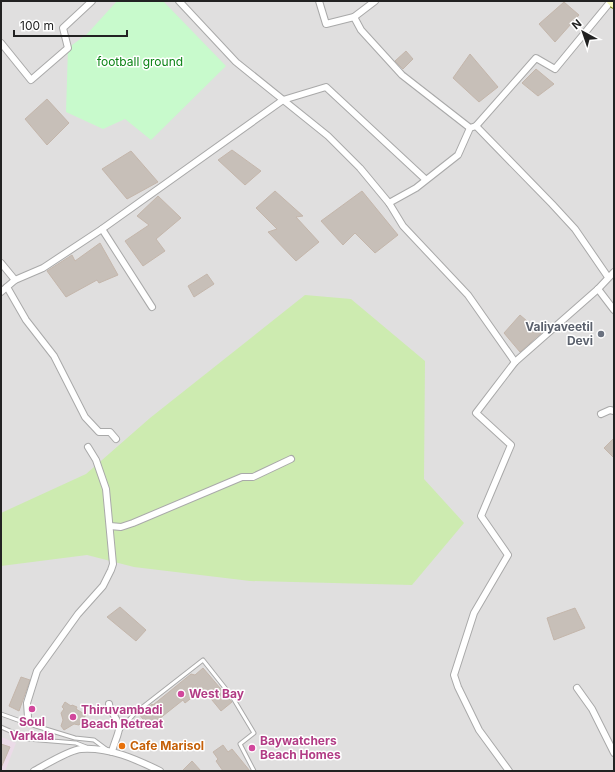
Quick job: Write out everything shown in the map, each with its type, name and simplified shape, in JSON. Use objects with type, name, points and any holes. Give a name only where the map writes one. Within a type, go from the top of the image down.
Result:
[{"type":"main road","points":[[611,1],[614,4]]},
{"type":"street","points":[[1,43],[31,80],[68,48],[63,28],[92,1]]},
{"type":"street","points":[[179,1],[236,62],[328,136],[360,168],[389,202],[402,226],[468,295],[515,362]]},
{"type":"street","points":[[319,1],[326,24],[354,17],[375,1]]},
{"type":"street","points":[[389,202],[416,188],[425,179],[458,154],[473,127],[536,58],[556,70],[611,1]]},
{"type":"street","points":[[354,17],[361,30],[402,76],[473,127],[552,204],[575,230],[608,277]]},
{"type":"street","points":[[1,292],[15,280],[42,268],[102,230],[283,100],[326,87],[425,179]]},
{"type":"street","points":[[102,230],[152,308]]},
{"type":"street","points":[[1,264],[15,280]]},
{"type":"street","points":[[509,771],[479,730],[458,687],[454,675],[474,613],[508,555],[481,516],[511,445],[476,413],[515,362],[598,289],[614,272]]},
{"type":"street","points":[[7,287],[26,320],[54,356],[85,417],[99,432],[110,432],[116,439]]},
{"type":"street","points":[[598,289],[614,310]]},
{"type":"street","points":[[601,414],[610,410],[614,411]]},
{"type":"street","points":[[26,723],[28,717],[27,703],[37,671],[78,614],[103,586],[113,564],[106,489],[96,460],[88,447]]},
{"type":"street","points":[[110,526],[121,527],[133,523],[242,477],[253,477],[291,459]]},
{"type":"street","points":[[576,688],[592,709],[614,753]]},
{"type":"street","points":[[109,704],[110,711],[118,724],[119,730],[110,751]]},
{"type":"street","points":[[34,771],[56,759],[80,749],[110,751],[140,761],[160,771]]},
{"type":"lane","points":[[119,730],[135,713],[203,660],[233,698],[254,733],[240,744],[254,771]]},
{"type":"lane","points":[[1,714],[75,738],[94,740],[110,751]]},
{"type":"lane","points":[[1,727],[28,739],[76,743],[85,747],[110,751]]},
{"type":"shaded area","points":[[1,1],[611,1],[614,4],[614,771],[1,771]]},
{"type":"shaded area","points":[[1,737],[16,743],[5,771],[1,771]]},
{"type":"green space","name":"football ground","points":[[117,1],[163,1],[226,66],[151,140],[125,119],[103,129],[66,112],[68,48],[87,34]]},
{"type":"green space","points":[[305,295],[351,299],[425,361],[424,479],[464,523],[412,585],[250,581],[134,567],[87,555],[1,566],[1,513],[86,474],[150,418]]},
{"type":"building","points":[[564,2],[579,15],[555,42],[539,24]]},
{"type":"building","points":[[406,51],[413,59],[403,69],[395,61]]},
{"type":"building","points":[[470,54],[498,87],[479,102],[453,78]]},
{"type":"building","points":[[536,69],[554,84],[538,96],[522,83]]},
{"type":"building","points":[[47,99],[69,123],[47,145],[25,119]]},
{"type":"building","points":[[232,150],[261,171],[245,185],[218,160]]},
{"type":"building","points":[[131,151],[158,182],[127,199],[102,169]]},
{"type":"building","points":[[275,191],[303,216],[296,217],[319,242],[296,261],[268,232],[277,229],[256,208]]},
{"type":"building","points":[[362,191],[398,235],[375,253],[355,233],[343,245],[321,221]]},
{"type":"building","points":[[158,196],[181,218],[156,239],[165,251],[143,266],[125,241],[149,225],[137,216]]},
{"type":"building","points":[[100,243],[118,275],[99,283],[97,280],[66,297],[47,271],[72,255],[75,261]]},
{"type":"building","points":[[207,274],[214,284],[194,297],[188,286]]},
{"type":"building","points":[[520,315],[541,333],[520,352],[504,333]]},
{"type":"building","points":[[614,438],[614,458],[604,448]]},
{"type":"building","points":[[120,607],[146,630],[136,641],[107,617]]},
{"type":"building","points":[[575,608],[585,628],[554,640],[547,618]]},
{"type":"building","name":"West Bay","points":[[203,668],[232,702],[221,711],[203,689],[185,703],[183,700],[149,727],[139,714],[152,704],[153,705],[191,674],[195,675]]},
{"type":"building","points":[[21,677],[30,680],[19,711],[9,706]]},
{"type":"building","name":"Thiruvambadi Beach Retreat","points":[[65,702],[71,706],[77,707],[76,709],[86,715],[79,725],[74,724],[64,730],[61,726],[63,720],[61,713],[64,709],[62,707]]},
{"type":"building","points":[[1,744],[10,747],[1,768]]},
{"type":"building","points":[[223,745],[228,752],[232,749],[250,771],[223,771],[216,761],[218,759],[213,752]]},
{"type":"building","points":[[192,761],[201,771],[182,771]]},
{"type":"place","name":"Valiyaveetil Devi","points":[[601,334]]},
{"type":"place","name":"West Bay","points":[[181,694]]},
{"type":"place","name":"Soul Varkala","points":[[32,709]]},
{"type":"place","name":"Thiruvambadi Beach Retreat","points":[[73,717]]},
{"type":"place","name":"Cafe Marisol","points":[[122,746]]},
{"type":"place","name":"Baywatchers Beach Homes","points":[[252,748]]}]
